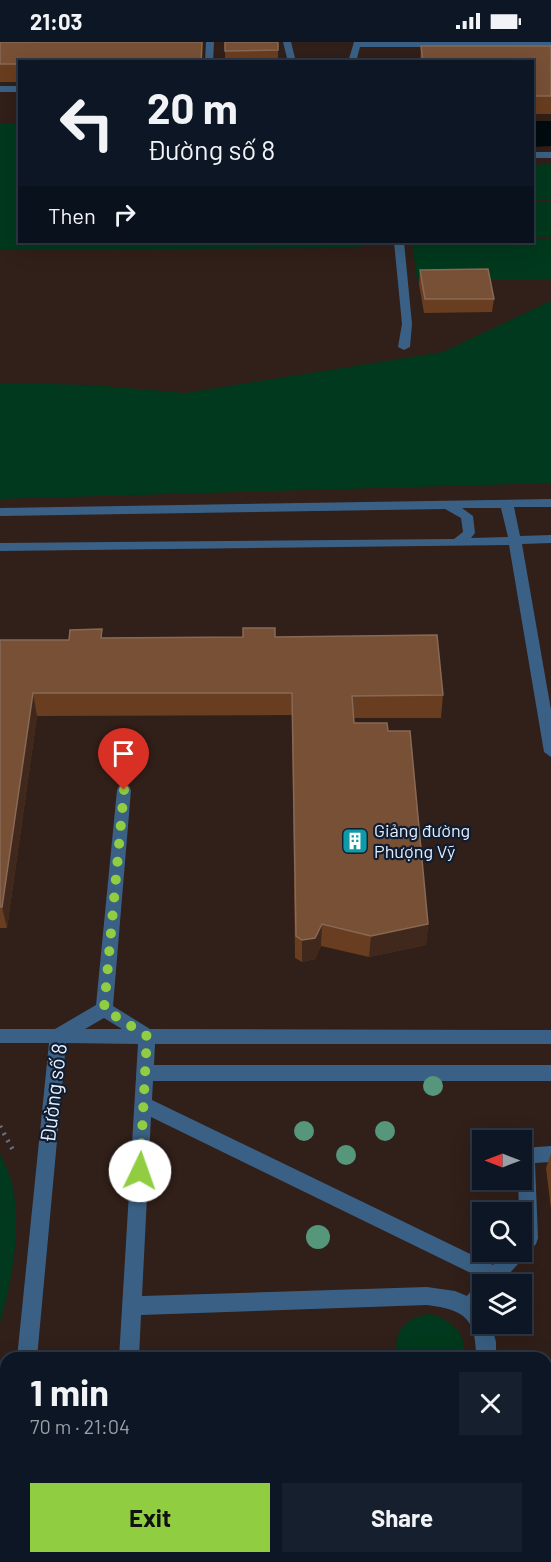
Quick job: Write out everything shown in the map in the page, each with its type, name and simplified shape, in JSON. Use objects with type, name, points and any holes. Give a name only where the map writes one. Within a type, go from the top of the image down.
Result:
[{"type":"street","points":[[210,42],[210,60]]},
{"type":"street","points":[[287,42],[292,60]]},
{"type":"street","points":[[352,60],[356,43],[551,44]]},
{"type":"street","points":[[0,89],[18,89]]},
{"type":"street","points":[[534,155],[551,155]]},
{"type":"street","points":[[399,243],[407,324],[404,347]]},
{"type":"street","points":[[0,512],[551,503]]},
{"type":"street","points":[[507,505],[516,540],[551,752]]},
{"type":"street","points":[[447,506],[467,516],[469,533],[458,543]]},
{"type":"street","points":[[0,547],[458,543],[551,539]]},
{"type":"street","points":[[124,790],[104,1009],[147,1036]]},
{"type":"street","name":"Đường số 8","points":[[28,1352],[58,1036],[104,1009]]},
{"type":"street","points":[[0,1036],[551,1037]]},
{"type":"street","points":[[129,1352],[147,1036]]},
{"type":"street","points":[[146,1073],[551,1073]]},
{"type":"street","points":[[143,1104],[472,1275]]},
{"type":"street","points":[[528,1202],[526,1155],[551,1154]]},
{"type":"street","points":[[496,1274],[507,1262]]},
{"type":"street","points":[[132,1306],[428,1296],[452,1298],[471,1307],[484,1326],[486,1352]]},
{"type":"shaded area","points":[[0,42],[551,42],[551,1352],[0,1352]]},
{"type":"shaded area","points":[[534,121],[551,121],[551,146],[534,147]]},
{"type":"green space","points":[[0,123],[18,123],[18,243],[361,243],[362,248],[0,250]]},
{"type":"green space","points":[[551,164],[551,199],[534,199],[534,165]]},
{"type":"green space","points":[[534,201],[551,201],[551,238],[534,238]]},
{"type":"green space","points":[[534,240],[551,240],[551,280],[417,280],[412,243],[534,243]]},
{"type":"green space","points":[[551,301],[551,483],[0,499],[0,383],[92,385],[185,393],[443,352]]},
{"type":"green space","points":[[0,1153],[12,1184],[16,1239],[0,1323]]},
{"type":"green space","points":[[421,1315],[437,1316],[451,1324],[463,1341],[464,1352],[397,1352],[397,1341],[402,1328],[407,1322]]},
{"type":"building","points":[[0,42],[202,42],[201,60],[18,60],[18,64],[0,64]]},
{"type":"building","points":[[225,42],[278,42],[278,50],[225,51]]},
{"type":"building","points":[[421,46],[551,46],[551,96],[534,96],[534,60],[423,60]]},
{"type":"building","points":[[488,269],[494,299],[425,299],[420,270]]},
{"type":"building","name":"Giảng đường Phượng Vỹ","points":[[243,628],[275,628],[275,637],[437,635],[443,695],[352,696],[354,723],[387,723],[388,731],[410,731],[428,924],[371,936],[322,924],[315,938],[302,940],[296,936],[292,693],[33,693],[2,907],[0,907],[0,640],[69,640],[70,630],[102,629],[101,638],[243,637]]},
{"type":"place","name":"Giảng đường Phượng Vỹ","points":[[355,841]]},
{"type":"route","points":[[124,790],[104,1009],[147,1036],[140,1171]]}]
